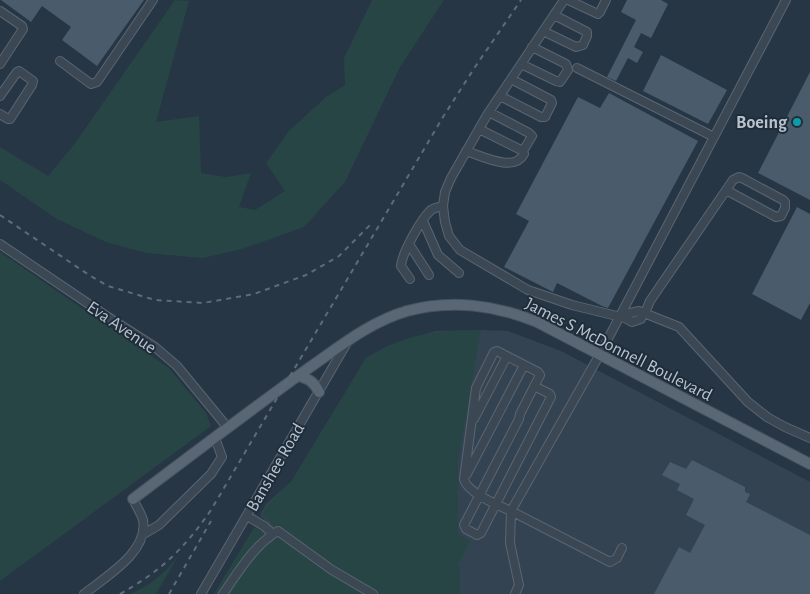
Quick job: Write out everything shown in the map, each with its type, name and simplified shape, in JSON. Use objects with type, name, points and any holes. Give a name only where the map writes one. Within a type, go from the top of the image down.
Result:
[{"type":"main road","name":"James S McDonnell Boulevard","points":[[133,499],[299,376],[372,325],[408,311],[436,306],[467,305],[494,309],[525,317],[810,464]]},
{"type":"main road","points":[[299,376],[309,380],[319,392]]},
{"type":"street","points":[[60,61],[91,84],[98,82],[153,0]]},
{"type":"street","points":[[564,0],[489,112],[445,192],[443,206],[445,222],[449,236],[460,250],[528,290],[572,306],[632,322],[641,319],[650,301],[726,190],[733,180],[742,178],[783,200],[785,208],[781,216],[776,217],[726,190]]},
{"type":"street","points":[[568,0],[598,14],[606,0]]},
{"type":"street","points":[[515,594],[519,585],[510,543],[511,511],[622,318],[786,0]]},
{"type":"street","points":[[0,10],[22,26],[23,30],[0,64]]},
{"type":"street","points":[[543,31],[576,47],[582,45],[588,36],[587,32],[554,15]]},
{"type":"street","points":[[521,64],[556,81],[560,82],[563,79],[568,70],[566,64],[532,47]]},
{"type":"street","points":[[577,68],[714,137]]},
{"type":"street","points":[[0,96],[19,71],[33,81],[10,118],[8,119],[0,114]]},
{"type":"street","points":[[500,96],[541,117],[545,116],[552,103],[551,100],[511,79]]},
{"type":"street","points":[[466,151],[509,164],[517,162],[524,154],[523,151],[532,136],[489,112]]},
{"type":"street","points":[[479,129],[523,151]]},
{"type":"street","points":[[410,279],[401,266],[402,256],[422,221],[432,210],[443,206]]},
{"type":"street","points":[[422,221],[438,255],[459,273]]},
{"type":"street","name":"Eva Avenue","points":[[0,244],[155,347],[177,366],[228,428]]},
{"type":"street","points":[[409,244],[429,275]]},
{"type":"street","points":[[644,313],[679,327],[748,402],[779,424],[810,438]]},
{"type":"street","name":"Banshee Road","points":[[201,594],[349,340]]},
{"type":"street","points":[[534,386],[550,394],[551,397],[496,504],[481,533],[478,535],[464,525],[480,495],[534,386],[540,375],[538,372],[497,351],[494,352],[476,388],[464,479],[465,485],[470,490],[480,495],[496,504],[610,562],[617,558],[622,548]]},
{"type":"street","points":[[471,425],[507,356]]},
{"type":"street","points":[[464,479],[524,365]]},
{"type":"street","points":[[142,535],[158,525],[212,474],[222,457],[215,438]]},
{"type":"street","points":[[84,594],[121,566],[137,548],[142,535],[143,521],[133,499]]},
{"type":"street","points":[[247,516],[273,534]]},
{"type":"street","points":[[223,594],[256,548],[278,531],[332,570],[373,594]]},
{"type":"shaded area","points":[[436,331],[508,331],[561,351],[810,482],[810,594],[214,594],[254,528],[261,531],[267,522],[260,515],[266,504],[291,482],[366,358],[408,339]]},
{"type":"green space","points":[[175,0],[189,1],[156,122],[199,116],[201,173],[226,177],[251,173],[239,207],[255,210],[285,191],[266,163],[289,131],[326,97],[345,85],[344,58],[372,0],[444,0],[400,67],[345,182],[304,227],[242,249],[203,258],[146,253],[106,242],[57,219],[0,180],[0,147],[48,176],[73,146]]},
{"type":"green space","points":[[0,252],[169,368],[206,413],[211,426],[0,581]]},
{"type":"green space","points":[[481,330],[458,461],[458,534],[470,541],[458,565],[460,567],[460,594],[379,594],[333,568],[283,532],[284,529],[271,525],[270,521],[262,515],[266,507],[291,482],[366,358],[408,338],[450,331]]},
{"type":"green space","points":[[255,527],[266,535],[257,542],[221,594],[214,594]]},
{"type":"green space","points":[[275,536],[281,538],[330,572],[369,594],[226,594],[260,548]]},
{"type":"green space","points":[[178,556],[156,594],[130,594],[156,579]]},
{"type":"building","points":[[1,0],[144,0],[97,66],[62,40],[71,27],[42,6],[31,22]]},
{"type":"building","points":[[627,0],[661,0],[668,4],[651,38],[641,33],[634,47],[643,52],[637,63],[628,58],[616,81],[607,77],[636,20],[621,12]]},
{"type":"building","points":[[661,55],[727,90],[708,124],[643,91]]},
{"type":"building","name":"Boeing","points":[[810,72],[810,200],[758,173]]},
{"type":"building","points":[[609,93],[698,141],[608,308],[557,283],[553,292],[504,267],[529,221],[516,214],[578,97],[600,108]]},
{"type":"building","points":[[797,207],[810,214],[810,303],[801,320],[752,294]]},
{"type":"building","points":[[692,460],[745,487],[745,492],[750,494],[746,502],[810,535],[810,594],[654,594],[679,547],[690,553],[705,525],[686,515],[694,499],[677,490],[680,484],[662,475],[670,462],[686,469]]},
{"type":"railway","points":[[120,594],[148,577],[171,558],[211,510],[443,117],[521,0]]},
{"type":"railway","points":[[0,215],[108,286],[155,300],[203,303],[254,294],[306,275],[339,256],[372,223]]},
{"type":"railway","points":[[169,594],[211,521]]},
{"type":"place","name":"Boeing","points":[[797,122]]}]
